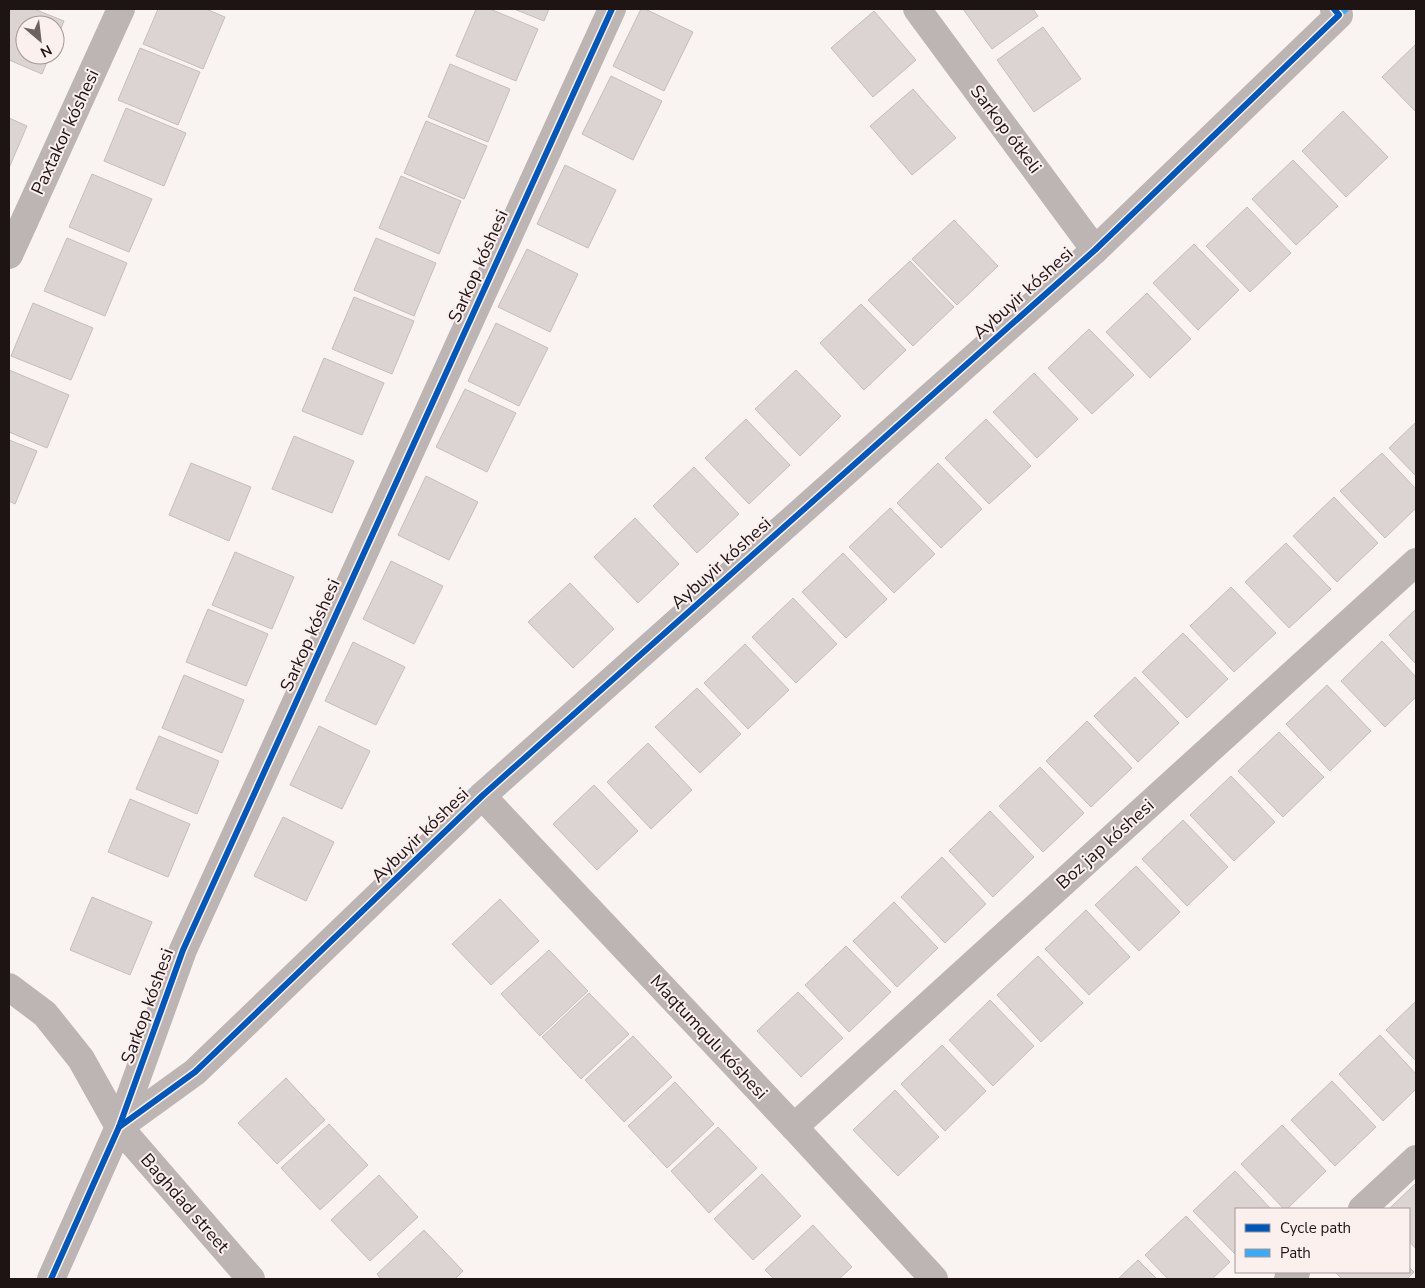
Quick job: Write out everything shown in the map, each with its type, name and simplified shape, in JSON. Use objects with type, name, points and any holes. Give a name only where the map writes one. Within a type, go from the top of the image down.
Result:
[{"type":"street","name":"Paxtakor kóshesi","points":[[9,256],[121,9]]},
{"type":"street","name":"Sarkop kóshesi","points":[[51,1279],[119,1127],[183,950],[612,9]]},
{"type":"street","name":"Sarkop ótkeli","points":[[917,9],[1095,250]]},
{"type":"street","name":"Aybuyir kóshesi","points":[[119,1127],[195,1072],[482,796],[1095,250],[1337,12]]},
{"type":"street","name":"Boz jap kóshesi","points":[[794,1127],[1416,562]]},
{"type":"street","name":"Maqtumqulı kóshesi","points":[[482,796],[794,1127],[934,1279]]},
{"type":"street","name":"Baghdad street","points":[[9,987],[45,1014],[81,1059],[119,1127],[251,1279]]},
{"type":"street","points":[[1363,1208],[1416,1159]]},
{"type":"building","points":[[9,9],[34,9],[49,15],[15,15],[15,63],[9,60]]},
{"type":"building","points":[[158,9],[206,9],[225,17],[203,69],[143,44]]},
{"type":"building","points":[[476,9],[490,9],[538,29],[516,81],[456,56]]},
{"type":"building","points":[[514,9],[549,9],[544,21]]},
{"type":"building","points":[[641,9],[645,9],[693,32],[664,91],[613,66]]},
{"type":"building","points":[[963,9],[1033,9],[1038,16],[992,49]]},
{"type":"building","points":[[874,11],[916,60],[873,97],[831,48]]},
{"type":"building","points":[[1043,27],[1081,79],[1034,112],[997,60]]},
{"type":"building","points":[[1416,44],[1416,112],[1382,77]]},
{"type":"building","points":[[140,48],[200,72],[178,125],[118,100]]},
{"type":"building","points":[[450,64],[510,89],[488,142],[428,117]]},
{"type":"building","points":[[21,65],[46,65],[42,74]]},
{"type":"building","points":[[611,76],[662,101],[633,160],[582,134]]},
{"type":"building","points":[[913,89],[956,138],[912,175],[870,126]]},
{"type":"building","points":[[126,108],[186,133],[164,186],[104,161]]},
{"type":"building","points":[[1343,111],[1388,157],[1346,197],[1302,151]]},
{"type":"building","points":[[9,118],[27,126],[9,168]]},
{"type":"building","points":[[426,121],[487,146],[464,199],[404,173]]},
{"type":"building","points":[[1293,160],[1338,206],[1296,245],[1252,199]]},
{"type":"building","points":[[565,165],[616,190],[588,248],[537,224]]},
{"type":"building","points":[[92,174],[152,199],[129,252],[69,227]]},
{"type":"building","points":[[401,176],[461,201],[439,254],[379,228]]},
{"type":"building","points":[[1247,207],[1291,253],[1250,292],[1206,246]]},
{"type":"building","points":[[954,220],[998,266],[957,305],[912,259]]},
{"type":"building","points":[[67,238],[127,263],[105,316],[44,291]]},
{"type":"building","points":[[376,238],[436,263],[414,316],[354,290]]},
{"type":"building","points":[[1194,244],[1239,290],[1198,330],[1153,283]]},
{"type":"building","points":[[527,249],[578,274],[550,332],[498,307]]},
{"type":"building","points":[[910,261],[954,307],[913,346],[868,300]]},
{"type":"building","points":[[1147,293],[1191,339],[1150,378],[1106,332]]},
{"type":"building","points":[[354,297],[414,321],[392,374],[332,349]]},
{"type":"building","points":[[33,303],[93,328],[71,380],[11,356]]},
{"type":"building","points":[[861,304],[906,350],[864,390],[820,343]]},
{"type":"building","points":[[496,323],[548,348],[519,406],[468,381]]},
{"type":"building","points":[[1089,329],[1134,375],[1092,414],[1048,368]]},
{"type":"building","points":[[324,358],[384,383],[362,435],[302,411]]},
{"type":"building","points":[[9,370],[69,395],[47,448],[9,432]]},
{"type":"building","points":[[796,370],[841,416],[800,456],[755,409]]},
{"type":"building","points":[[1034,373],[1078,419],[1037,458],[993,412]]},
{"type":"building","points":[[465,389],[516,413],[487,472],[436,447]]},
{"type":"building","points":[[746,419],[790,465],[749,504],[705,458]]},
{"type":"building","points":[[986,419],[1031,466],[989,504],[945,458]]},
{"type":"building","points":[[1416,422],[1416,476],[1389,448]]},
{"type":"building","points":[[294,436],[354,461],[332,513],[272,489]]},
{"type":"building","points":[[9,440],[37,451],[15,504],[9,501]]},
{"type":"building","points":[[1382,453],[1416,489],[1416,508],[1385,538],[1340,491]]},
{"type":"building","points":[[191,463],[251,487],[229,541],[169,515]]},
{"type":"building","points":[[938,463],[982,509],[941,548],[897,503]]},
{"type":"building","points":[[694,467],[739,514],[697,553],[653,506]]},
{"type":"building","points":[[426,476],[478,502],[449,560],[398,535]]},
{"type":"building","points":[[1334,497],[1378,543],[1337,582],[1293,536]]},
{"type":"building","points":[[890,508],[935,554],[894,593],[849,547]]},
{"type":"building","points":[[635,518],[679,564],[638,603],[594,557]]},
{"type":"building","points":[[1286,543],[1331,589],[1289,628],[1245,582]]},
{"type":"building","points":[[235,552],[294,577],[272,629],[212,605]]},
{"type":"building","points":[[843,553],[887,599],[846,638],[802,592]]},
{"type":"building","points":[[391,561],[443,586],[414,644],[363,619]]},
{"type":"building","points":[[570,583],[614,629],[573,668],[528,622]]},
{"type":"building","points":[[1231,587],[1276,633],[1234,672],[1190,626]]},
{"type":"building","points":[[793,598],[837,644],[796,683],[752,637]]},
{"type":"building","points":[[208,609],[268,634],[246,686],[186,662]]},
{"type":"building","points":[[1416,609],[1416,664],[1389,635]]},
{"type":"building","points":[[1183,633],[1228,679],[1187,718],[1142,672]]},
{"type":"building","points":[[1382,641],[1416,677],[1416,697],[1385,727],[1341,681]]},
{"type":"building","points":[[353,642],[405,667],[376,725],[325,701]]},
{"type":"building","points":[[745,644],[789,690],[748,729],[704,683]]},
{"type":"building","points":[[184,675],[244,700],[222,753],[162,728]]},
{"type":"building","points":[[1135,677],[1179,723],[1138,762],[1094,716]]},
{"type":"building","points":[[1327,685],[1371,731],[1330,771],[1286,724]]},
{"type":"building","points":[[697,688],[741,734],[700,773],[655,727]]},
{"type":"building","points":[[1087,721],[1132,768],[1091,807],[1046,761]]},
{"type":"building","points":[[319,726],[370,751],[342,809],[290,785]]},
{"type":"building","points":[[1279,732],[1324,777],[1283,817],[1238,771]]},
{"type":"building","points":[[159,736],[219,761],[197,814],[136,789]]},
{"type":"building","points":[[648,743],[692,790],[651,829],[607,782]]},
{"type":"building","points":[[1040,767],[1084,813],[1043,852],[999,806]]},
{"type":"building","points":[[1231,776],[1275,822],[1234,861],[1190,815]]},
{"type":"building","points":[[594,785],[638,831],[597,870],[553,824]]},
{"type":"building","points":[[130,799],[190,824],[168,877],[108,852]]},
{"type":"building","points":[[990,811],[1034,857],[993,897],[949,851]]},
{"type":"building","points":[[283,817],[334,842],[306,901],[254,876]]},
{"type":"building","points":[[1183,820],[1228,867],[1187,906],[1142,859]]},
{"type":"building","points":[[942,857],[986,904],[945,943],[901,897]]},
{"type":"building","points":[[1136,866],[1180,912],[1139,951],[1095,905]]},
{"type":"building","points":[[92,897],[152,922],[130,975],[70,950]]},
{"type":"building","points":[[500,899],[539,941],[491,985],[452,944]]},
{"type":"building","points":[[894,902],[938,948],[897,987],[853,941]]},
{"type":"building","points":[[1086,910],[1130,957],[1089,995],[1045,949]]},
{"type":"building","points":[[846,946],[891,992],[849,1032],[805,985]]},
{"type":"building","points":[[549,950],[588,991],[540,1036],[501,994]]},
{"type":"building","points":[[1038,956],[1083,1003],[1041,1042],[997,995]]},
{"type":"building","points":[[798,992],[843,1038],[801,1077],[757,1031]]},
{"type":"building","points":[[589,993],[629,1034],[581,1079],[542,1037]]},
{"type":"building","points":[[990,1000],[1034,1046],[993,1086],[949,1040]]},
{"type":"building","points":[[1416,1001],[1416,1061],[1386,1030]]},
{"type":"building","points":[[1380,1035],[1416,1074],[1416,1089],[1383,1121],[1339,1074]]},
{"type":"building","points":[[633,1036],[672,1077],[624,1122],[585,1080]]},
{"type":"building","points":[[942,1045],[986,1091],[945,1131],[901,1084]]},
{"type":"building","points":[[286,1078],[325,1120],[277,1164],[238,1123]]},
{"type":"building","points":[[1332,1081],[1376,1127],[1335,1166],[1291,1120]]},
{"type":"building","points":[[675,1082],[714,1124],[667,1168],[628,1126]]},
{"type":"building","points":[[895,1090],[939,1137],[898,1176],[853,1130]]},
{"type":"building","points":[[329,1124],[368,1165],[320,1210],[281,1168]]},
{"type":"building","points":[[1282,1125],[1326,1171],[1288,1208],[1283,1208],[1241,1164]]},
{"type":"building","points":[[718,1127],[757,1168],[709,1213],[671,1171]]},
{"type":"building","points":[[1235,1171],[1270,1208],[1235,1208],[1235,1254],[1193,1211]]},
{"type":"building","points":[[762,1174],[801,1216],[753,1260],[714,1219]]},
{"type":"building","points":[[379,1175],[418,1217],[370,1261],[331,1220]]},
{"type":"building","points":[[1416,1183],[1416,1249],[1410,1242],[1410,1208],[1390,1208]]},
{"type":"building","points":[[1186,1216],[1230,1262],[1212,1279],[1168,1279],[1145,1255]]},
{"type":"building","points":[[813,1225],[852,1267],[839,1279],[774,1279],[765,1270]]},
{"type":"building","points":[[424,1230],[463,1271],[455,1279],[381,1279],[377,1274]]},
{"type":"building","points":[[1138,1260],[1157,1279],[1118,1279]]},
{"type":"building","points":[[1410,1268],[1414,1272],[1407,1279],[1342,1279],[1336,1273],[1410,1273]]},
{"type":"marked path","points":[[1339,15],[1347,9]]},
{"type":"cycle path","points":[[51,1279],[119,1127],[183,950],[612,9]]},
{"type":"cycle path","points":[[119,1127],[195,1072],[482,796],[1095,250],[1339,15],[1334,9]]}]
